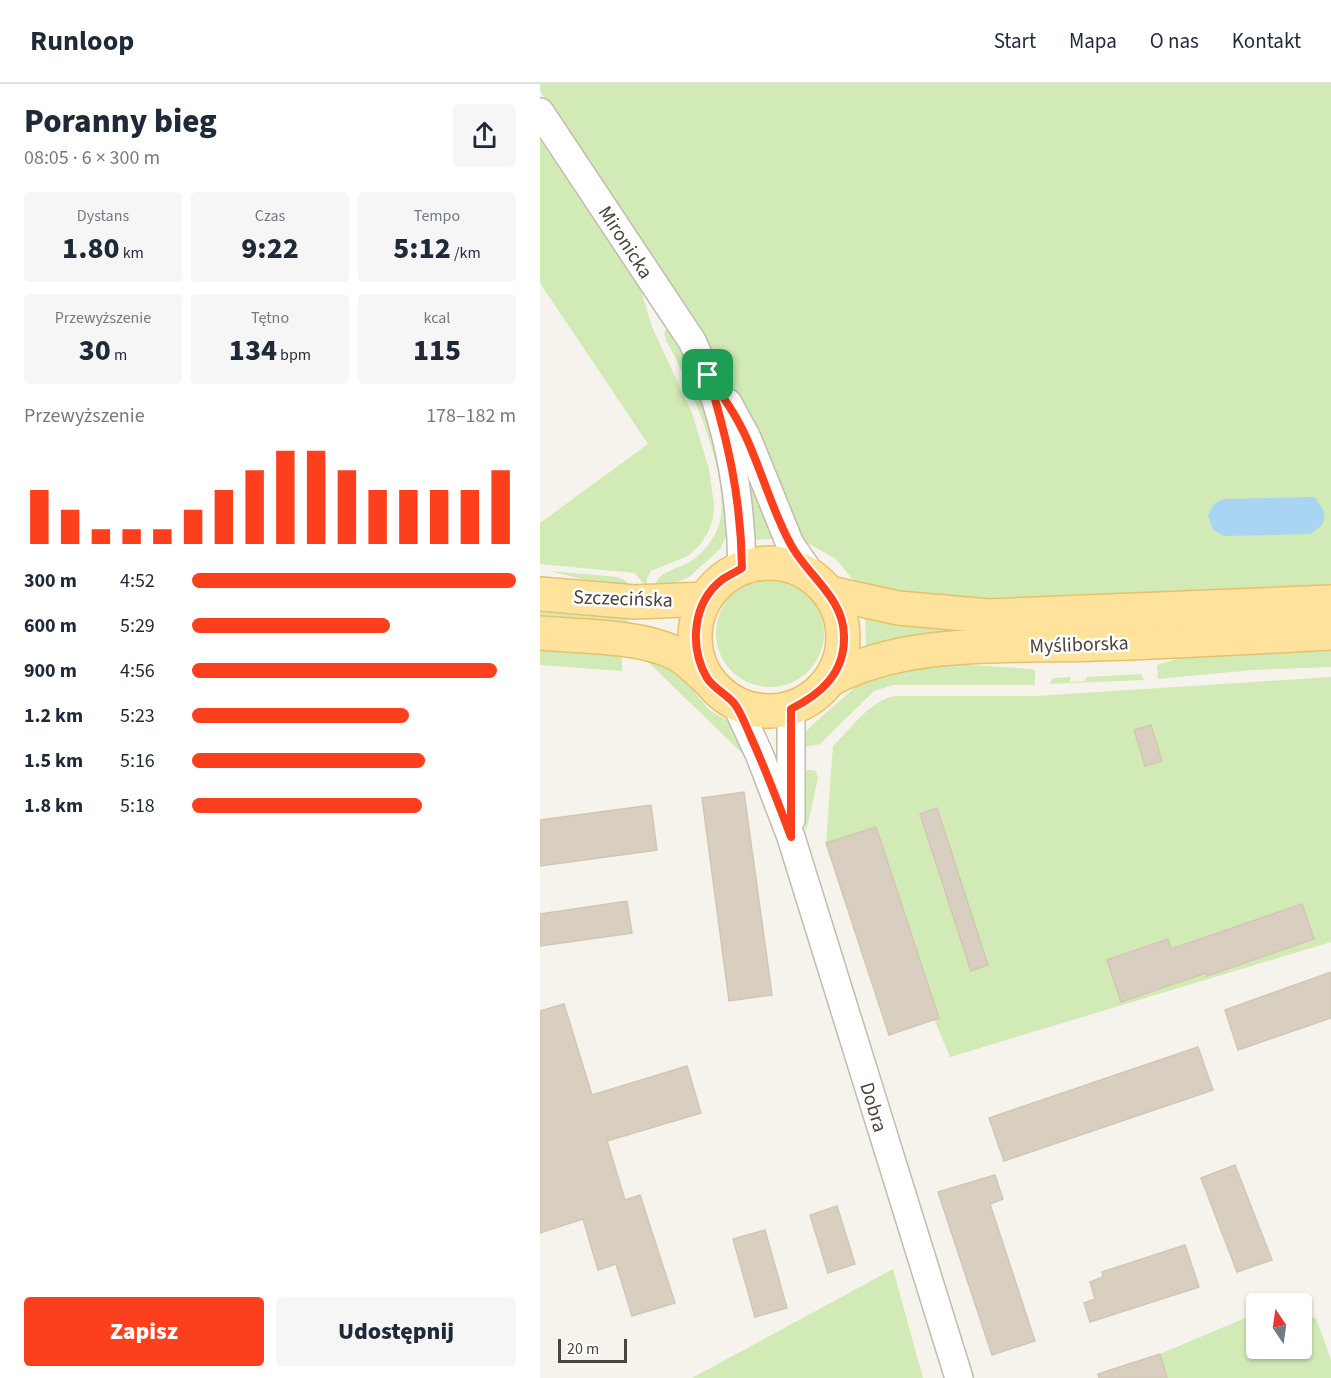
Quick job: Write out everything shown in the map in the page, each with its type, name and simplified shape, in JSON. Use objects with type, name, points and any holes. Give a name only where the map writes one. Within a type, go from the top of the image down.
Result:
[{"type":"main road","points":[[766,563],[791,565],[821,584],[840,613],[844,636],[841,658],[831,680],[814,698],[791,709],[763,712],[736,704],[720,694],[708,680],[699,661],[695,640],[697,619],[705,599],[721,580],[742,568],[766,563]]},
{"type":"main road","name":"Myśliborska","points":[[821,584],[898,608],[988,616],[1331,602]]},
{"type":"main road","name":"Szczecińska","points":[[540,594],[635,602],[705,599]]},
{"type":"main road","name":"Szczecińska","points":[[540,633],[645,643],[690,662],[708,680]]},
{"type":"main road","name":"Myśliborska","points":[[831,680],[858,667],[888,659],[956,649],[1331,633]]},
{"type":"street","name":"Mironicka","points":[[540,112],[692,341],[708,375],[725,434],[739,500],[742,568]]},
{"type":"street","name":"Mironicka","points":[[708,375],[730,405],[790,544],[821,584]]},
{"type":"street","name":"Dobra","points":[[736,704],[760,756],[791,837],[959,1378]]},
{"type":"street","name":"Dobra","points":[[791,709],[791,837]]},
{"type":"green space","points":[[540,84],[1331,84],[1331,588],[989,603],[917,598],[855,582],[836,559],[797,537],[747,417],[721,362],[540,91]]},
{"type":"green space","points":[[540,132],[638,280],[652,327],[692,413],[709,469],[714,505],[713,519],[708,532],[700,545],[688,556],[651,571],[646,589],[643,589],[643,583],[635,573],[540,564],[540,523],[648,444],[540,283]]},
{"type":"green space","points":[[667,327],[694,377],[718,444],[731,528],[720,549],[689,577],[654,589],[660,577],[692,561],[709,544],[719,526],[721,501],[719,478],[705,428],[686,380],[666,340],[664,333]]},
{"type":"green space","points":[[743,449],[777,539],[749,540]]},
{"type":"green space","points":[[549,571],[618,577],[626,581],[629,586],[614,587]]},
{"type":"green space","points":[[770,579],[791,583],[808,595],[820,612],[824,633],[820,654],[808,671],[791,683],[770,687],[749,683],[732,671],[720,654],[716,633],[720,612],[732,595],[749,583]]},
{"type":"green space","points":[[540,607],[628,614],[627,629],[540,620]]},
{"type":"green space","points":[[865,617],[975,629],[866,649]]},
{"type":"green space","points":[[1331,645],[1331,667],[1252,670],[1158,679],[1157,665],[1190,655]]},
{"type":"green space","points":[[540,646],[622,653],[622,671],[540,665]]},
{"type":"green space","points":[[647,661],[667,665],[680,675],[709,710],[730,722],[751,753],[743,754]]},
{"type":"green space","points":[[956,664],[1032,669],[1035,671],[1035,685],[893,685],[874,691],[820,744],[800,748],[805,733],[812,725],[860,683],[909,668]]},
{"type":"green space","points":[[1141,674],[1144,680],[1049,684],[1053,678],[1070,677],[1070,682],[1086,681],[1086,677]]},
{"type":"green space","points":[[1331,677],[1331,942],[950,1057],[874,876],[826,843],[833,746],[862,716],[878,703],[896,696],[1036,696]]},
{"type":"green space","points":[[816,771],[818,778],[806,832],[798,773]]},
{"type":"green space","points":[[893,1269],[923,1378],[692,1378]]},
{"type":"green space","points":[[1312,1317],[1316,1318],[1331,1360],[1331,1378],[1167,1378],[1160,1354],[1246,1318],[1246,1359],[1312,1359]]},
{"type":"water","points":[[1314,497],[1322,508],[1324,517],[1321,526],[1310,534],[1224,536],[1213,530],[1208,515],[1214,504],[1223,499]]},
{"type":"building","points":[[1151,725],[1162,761],[1145,766],[1134,730]]},
{"type":"building","points":[[744,792],[772,995],[729,1001],[702,798]]},
{"type":"building","points":[[651,805],[657,850],[540,866],[540,820]]},
{"type":"building","points":[[937,808],[988,965],[971,971],[920,814]]},
{"type":"building","points":[[876,827],[939,1018],[889,1035],[826,843]]},
{"type":"building","points":[[627,901],[632,933],[540,946],[540,914]]},
{"type":"building","points":[[1302,904],[1314,939],[1207,976],[1206,973],[1121,1002],[1107,960],[1168,939],[1171,949]]},
{"type":"building","points":[[1331,972],[1331,1018],[1238,1050],[1225,1010]]},
{"type":"building","points":[[564,1004],[592,1095],[687,1066],[701,1113],[607,1141],[625,1200],[640,1195],[675,1303],[632,1316],[616,1264],[598,1270],[583,1219],[540,1233],[540,1011]]},
{"type":"building","points":[[1198,1047],[1213,1090],[1004,1161],[989,1118]]},
{"type":"building","points":[[1235,1165],[1272,1260],[1237,1272],[1201,1178]]},
{"type":"building","points":[[995,1175],[1003,1199],[990,1204],[1035,1341],[992,1355],[938,1192]]},
{"type":"building","points":[[837,1206],[855,1264],[828,1273],[810,1215]]},
{"type":"building","points":[[765,1230],[787,1308],[755,1317],[733,1239]]},
{"type":"building","points":[[1185,1245],[1199,1287],[1090,1322],[1084,1303],[1095,1299],[1090,1282],[1103,1277],[1102,1272]]},
{"type":"building","points":[[1160,1354],[1167,1378],[1099,1378],[1098,1374]]},
{"type":"route","points":[[708,375],[730,405],[747,438],[790,544],[812,576],[830,593],[840,613],[844,636],[841,658],[831,680],[814,698],[791,709],[791,837],[760,756],[736,704],[720,694],[708,680],[699,661],[695,640],[697,619],[705,599],[721,580],[742,568],[739,500],[725,434],[708,375]]}]
